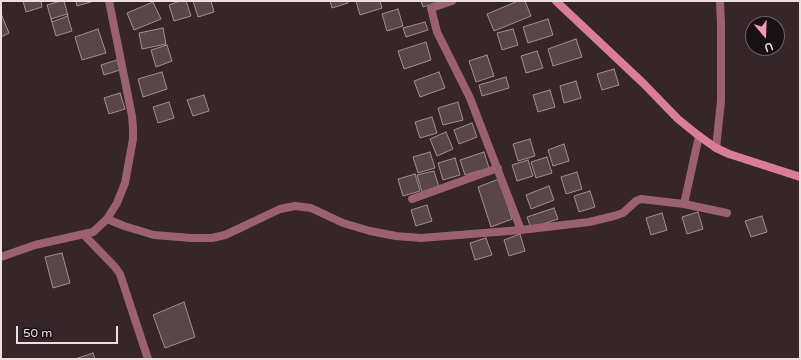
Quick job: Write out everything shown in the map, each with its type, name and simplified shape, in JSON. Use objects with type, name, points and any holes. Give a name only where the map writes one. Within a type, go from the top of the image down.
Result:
[{"type":"street","points":[[1,257],[35,245],[93,232],[104,221],[117,203],[125,183],[134,139],[132,116],[109,1]]},
{"type":"street","points":[[452,1],[431,8],[436,26],[443,44],[470,98],[521,230]]},
{"type":"street","points":[[556,1],[643,83],[678,119],[699,136],[716,148],[729,154],[800,177]]},
{"type":"street","points":[[716,148],[722,101],[722,24],[720,1]]},
{"type":"street","points":[[684,204],[699,136]]},
{"type":"street","points":[[412,199],[498,168]]},
{"type":"street","points":[[104,221],[154,235],[212,238],[238,229],[280,209],[295,206],[311,208],[343,222],[370,231],[396,236],[427,238],[521,230],[589,222],[623,213],[636,200],[641,199],[684,204],[727,213]]},
{"type":"street","points":[[84,235],[120,274],[148,359]]},
{"type":"building","points":[[23,1],[41,1],[42,7],[26,12]]},
{"type":"building","points":[[64,1],[68,16],[52,22],[47,5]]},
{"type":"building","points":[[76,1],[94,1],[77,6]]},
{"type":"building","points":[[180,1],[186,1],[191,16],[174,21],[169,5]]},
{"type":"building","points":[[193,1],[211,1],[214,12],[198,17]]},
{"type":"building","points":[[330,1],[348,1],[348,3],[332,8]]},
{"type":"building","points":[[356,1],[380,1],[382,8],[360,15]]},
{"type":"building","points":[[421,1],[438,1],[439,2],[423,7]]},
{"type":"building","points":[[518,1],[525,1],[531,16],[494,31],[487,14]]},
{"type":"building","points":[[153,2],[161,19],[134,30],[127,13]]},
{"type":"building","points":[[398,9],[403,26],[387,31],[382,14]]},
{"type":"building","points":[[67,14],[72,31],[56,36],[51,19]]},
{"type":"building","points":[[2,16],[9,33],[1,37],[1,17]]},
{"type":"building","points":[[548,19],[553,35],[528,43],[523,27]]},
{"type":"building","points":[[425,22],[428,30],[406,37],[403,28]]},
{"type":"building","points":[[163,28],[166,44],[142,49],[139,33]]},
{"type":"building","points":[[98,29],[106,53],[82,60],[75,37]]},
{"type":"building","points":[[513,29],[518,45],[502,50],[497,33]]},
{"type":"building","points":[[576,39],[582,57],[553,66],[548,49]]},
{"type":"building","points":[[426,42],[431,60],[404,69],[398,51]]},
{"type":"building","points":[[167,45],[172,61],[156,67],[151,50]]},
{"type":"building","points":[[537,51],[543,68],[526,73],[521,56]]},
{"type":"building","points":[[487,55],[494,76],[476,82],[469,61]]},
{"type":"building","points":[[117,60],[120,70],[104,75],[101,65]]},
{"type":"building","points":[[614,69],[619,85],[602,90],[597,74]]},
{"type":"building","points":[[162,72],[167,89],[143,97],[138,79]]},
{"type":"building","points":[[439,72],[445,88],[420,97],[414,81]]},
{"type":"building","points":[[506,77],[509,88],[482,96],[479,85]]},
{"type":"building","points":[[576,81],[581,98],[564,103],[560,86]]},
{"type":"building","points":[[550,90],[555,107],[538,112],[533,95]]},
{"type":"building","points":[[120,93],[125,109],[109,114],[104,98]]},
{"type":"building","points":[[204,95],[209,111],[193,116],[187,100]]},
{"type":"building","points":[[169,102],[174,118],[158,123],[153,107]]},
{"type":"building","points":[[458,102],[463,120],[443,125],[438,108]]},
{"type":"building","points":[[432,117],[437,133],[420,138],[415,122]]},
{"type":"building","points":[[472,123],[477,137],[459,144],[454,130]]},
{"type":"building","points":[[446,132],[453,149],[437,156],[430,139]]},
{"type":"building","points":[[530,139],[535,156],[518,161],[513,144]]},
{"type":"building","points":[[564,144],[569,161],[553,166],[548,150]]},
{"type":"building","points":[[430,152],[435,168],[418,173],[413,157]]},
{"type":"building","points":[[484,152],[489,168],[465,175],[460,160]]},
{"type":"building","points":[[547,157],[552,173],[536,178],[531,162]]},
{"type":"building","points":[[455,158],[460,175],[443,180],[438,163]]},
{"type":"building","points":[[528,160],[533,176],[517,181],[512,165]]},
{"type":"building","points":[[434,171],[439,187],[422,192],[417,175]]},
{"type":"building","points":[[577,172],[582,189],[566,194],[561,177]]},
{"type":"building","points":[[415,174],[420,191],[403,196],[398,179]]},
{"type":"building","points":[[499,179],[512,219],[491,227],[478,187]]},
{"type":"building","points":[[549,186],[554,200],[531,209],[526,195]]},
{"type":"building","points":[[590,191],[595,207],[579,212],[574,196]]},
{"type":"building","points":[[427,205],[432,221],[416,226],[411,210]]},
{"type":"building","points":[[554,208],[558,219],[531,228],[527,217]]},
{"type":"building","points":[[698,212],[703,229],[687,234],[682,217]]},
{"type":"building","points":[[662,213],[667,230],[651,235],[646,218]]},
{"type":"building","points":[[762,216],[767,232],[751,237],[745,221]]},
{"type":"building","points":[[520,234],[525,251],[509,256],[504,240]]},
{"type":"building","points":[[486,238],[492,255],[475,260],[470,243]]},
{"type":"building","points":[[62,253],[70,283],[53,288],[45,257]]},
{"type":"building","points":[[184,302],[195,337],[165,348],[153,315]]},
{"type":"building","points":[[93,353],[95,359],[75,359]]}]
